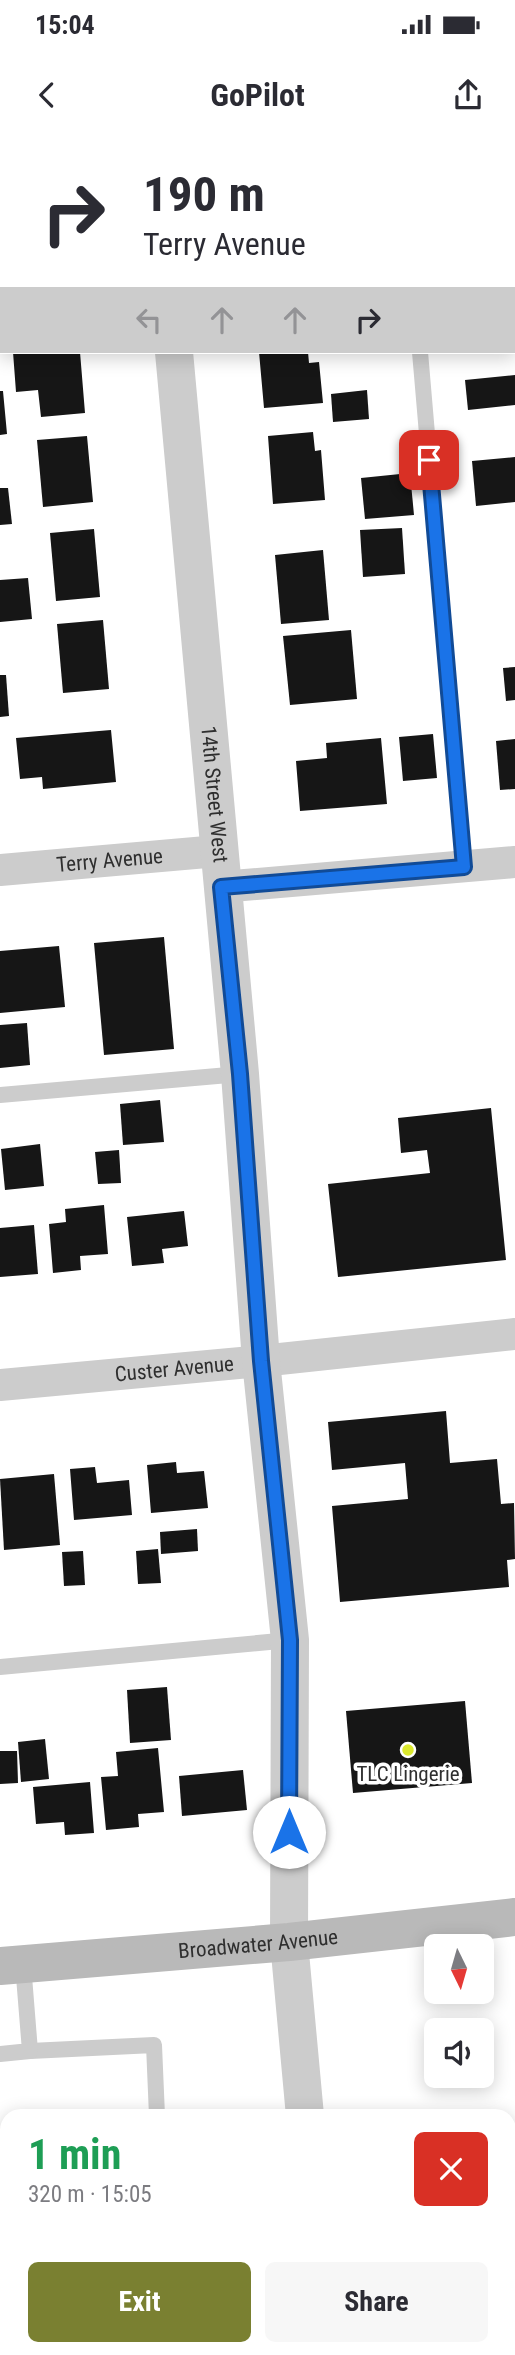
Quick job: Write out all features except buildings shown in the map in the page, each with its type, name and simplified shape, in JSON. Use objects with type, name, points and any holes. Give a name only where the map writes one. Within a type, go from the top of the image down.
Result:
[{"type":"main road","name":"Broadwater Avenue","points":[[12,1965],[289,1942],[515,1917]]},
{"type":"street","name":"14th Street West","points":[[174,354],[240,1074],[261,1361],[290,1640],[289,1942],[304,2109]]},
{"type":"street","name":"Terry Avenue","points":[[0,870],[464,867],[515,862]]},
{"type":"street","name":"Custer Avenue","points":[[0,1385],[515,1335]]},
{"type":"lane","points":[[420,354],[464,867]]},
{"type":"lane","points":[[0,1095],[240,1074]]},
{"type":"lane","points":[[0,1667],[290,1640]]},
{"type":"lane","points":[[12,1965],[30,2052]]},
{"type":"lane","points":[[0,2054],[154,2045],[157,2109]]},
{"type":"place","name":"TLC Lingerie","points":[[408,1750]]},
{"type":"route","points":[[289,1832],[290,1640],[261,1361],[240,1074],[221,887],[464,867],[429,460]]}]
